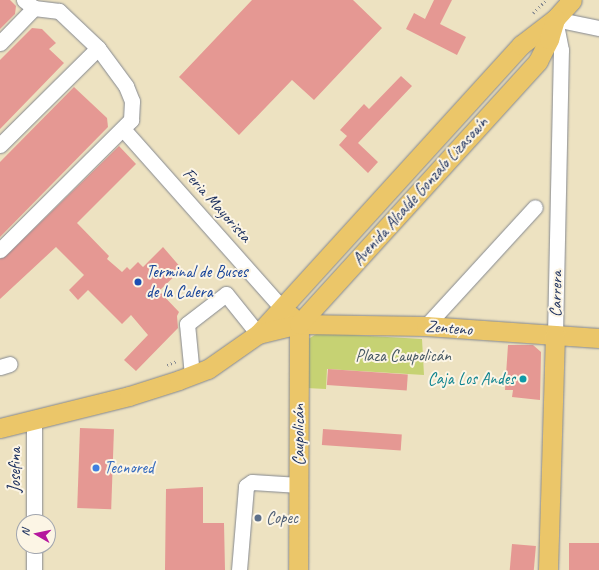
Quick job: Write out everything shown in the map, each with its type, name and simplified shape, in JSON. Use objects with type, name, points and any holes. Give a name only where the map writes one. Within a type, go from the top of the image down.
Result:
[{"type":"main road","name":"Avenida Alcalde Gonzalo Lizasoaín","points":[[0,428],[34,418],[129,396],[192,375],[208,369],[258,334],[521,45],[555,19],[572,0]]},
{"type":"main road","name":"Avenida Alcalde Gonzalo Lizasoaín","points":[[258,334],[299,324],[538,61],[550,39],[555,19]]},
{"type":"main road","points":[[282,308],[299,324]]},
{"type":"main road","name":"Zenteno","points":[[299,324],[426,326],[599,338]]},
{"type":"main road","name":"Caupolicán","points":[[298,570],[299,324]]},
{"type":"main road","name":"Carrera","points":[[548,570],[555,335]]},
{"type":"street","points":[[0,43],[29,4],[59,10],[98,48],[126,86],[132,101],[131,120],[0,250]]},
{"type":"street","points":[[555,19],[599,28]]},
{"type":"street","name":"Carrera","points":[[555,19],[562,50],[555,335]]},
{"type":"street","points":[[0,145],[98,48]]},
{"type":"street","name":"Feria Mayorista","points":[[123,129],[282,308]]},
{"type":"street","points":[[426,326],[535,207]]},
{"type":"street","points":[[192,375],[187,324],[226,294],[258,334]]},
{"type":"street","name":"Josefina","points":[[34,418],[34,514]]},
{"type":"street","points":[[239,570],[246,486],[252,482],[299,485]]},
{"type":"street","points":[[34,554],[34,570]]},
{"type":"path","points":[[532,15],[546,0]]},
{"type":"path","points":[[163,367],[190,356]]},
{"type":"green space","name":"Plaza Caupolicán","points":[[318,333],[422,339],[424,375],[327,369],[326,389],[306,388],[305,341]]},
{"type":"building","points":[[0,0],[10,0],[16,6],[15,14],[0,29]]},
{"type":"building","points":[[252,0],[353,0],[382,28],[314,100],[292,80],[239,135],[179,77]]},
{"type":"building","points":[[434,0],[452,0],[440,24],[466,37],[457,55],[406,29],[414,13],[425,19]]},
{"type":"building","points":[[32,28],[42,29],[56,43],[49,49],[64,63],[0,129],[0,60]]},
{"type":"building","points":[[401,76],[412,86],[358,143],[378,162],[368,173],[339,145],[347,136],[340,130],[364,104],[369,109]]},
{"type":"building","points":[[74,87],[107,118],[108,127],[0,237],[0,162]]},
{"type":"building","points":[[119,146],[136,164],[77,223],[109,256],[107,259],[122,272],[127,267],[130,270],[138,262],[143,267],[163,247],[182,269],[159,291],[179,312],[177,316],[178,328],[136,371],[124,360],[148,335],[131,315],[122,324],[88,290],[78,300],[69,290],[84,275],[56,247],[0,299],[0,259],[6,256]]},
{"type":"building","name":"Caja Los Andes","points":[[508,345],[533,345],[541,352],[540,400],[512,397],[513,390],[505,390]]},
{"type":"building","points":[[328,369],[408,375],[407,391],[327,385]]},
{"type":"building","name":"Tecnored","points":[[80,428],[114,429],[111,509],[77,508]]},
{"type":"building","points":[[323,429],[402,435],[401,450],[322,445]]},
{"type":"building","points":[[203,487],[203,523],[224,523],[225,570],[165,570],[166,489]]},
{"type":"building","points":[[569,543],[599,543],[599,570],[569,570]]},
{"type":"building","points":[[512,544],[536,546],[534,570],[510,570]]},
{"type":"place","name":"Terminal de Buses de la Calera","points":[[138,282]]},
{"type":"place","name":"Caja Los Andes","points":[[523,379]]},
{"type":"place","name":"Tecnored","points":[[96,468]]},
{"type":"place","name":"Copec","points":[[258,518]]}]
